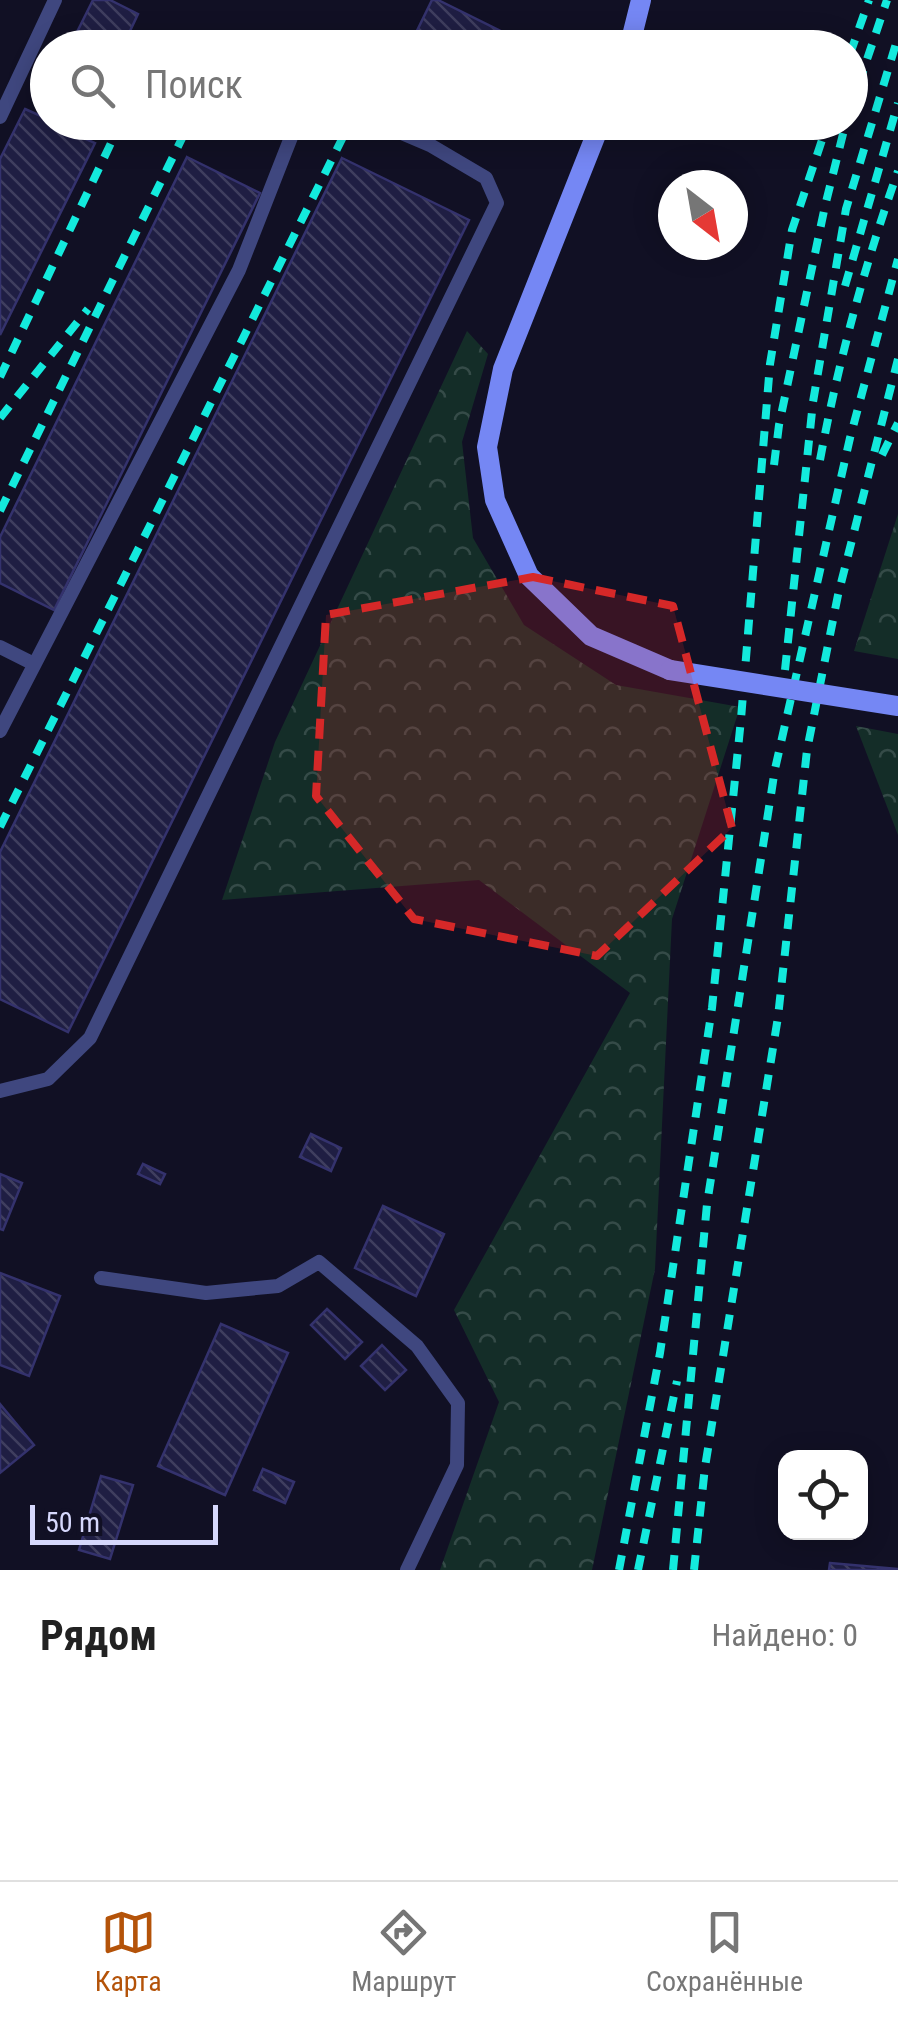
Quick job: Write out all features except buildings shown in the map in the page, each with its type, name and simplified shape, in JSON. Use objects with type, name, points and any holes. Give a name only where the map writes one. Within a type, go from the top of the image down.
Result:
[{"type":"main road","points":[[634,30],[641,0]]},
{"type":"main road","points":[[594,140],[503,369],[487,447],[495,500],[529,576],[591,636],[670,670],[898,706]]},
{"type":"lane","points":[[41,30],[55,0]]},
{"type":"lane","points":[[0,117],[30,53]]},
{"type":"lane","points":[[0,731],[238,270],[290,140]]},
{"type":"lane","points":[[0,1091],[48,1079],[90,1038],[497,203],[486,178],[416,140]]},
{"type":"lane","points":[[0,648],[32,663]]},
{"type":"lane","points":[[102,1278],[206,1292],[278,1286],[318,1262],[416,1346],[458,1404],[457,1465],[407,1570]]},
{"type":"highlighted area","points":[[533,577],[673,606],[732,828],[597,956],[414,919],[316,796],[326,615]]},
{"type":"green space","points":[[467,331],[488,354],[462,442],[473,538],[524,625],[616,685],[740,707],[672,919],[655,1269],[592,1570],[440,1570],[499,1402],[454,1310],[630,993],[479,880],[222,900],[275,742]]},
{"type":"green space","points":[[898,514],[898,659],[854,651]]},
{"type":"green space","points":[[856,726],[898,734],[898,835]]},
{"type":"railway","points":[[858,30],[869,0]]},
{"type":"railway","points":[[868,56],[887,0]]},
{"type":"railway","points":[[868,136],[898,37]]},
{"type":"railway","points":[[845,286],[898,103]]},
{"type":"railway","points":[[0,377],[112,140]]},
{"type":"railway","points":[[0,511],[181,140]]},
{"type":"railway","points":[[0,827],[342,140]]},
{"type":"railway","points":[[619,1570],[660,1353],[712,1008],[770,364],[792,230],[822,140]]},
{"type":"railway","points":[[774,465],[779,425],[842,140]]},
{"type":"railway","points":[[785,670],[813,402],[846,209],[867,140]]},
{"type":"railway","points":[[820,460],[853,314],[898,171]]},
{"type":"railway","points":[[673,1570],[707,1204],[775,769],[850,438],[898,259]]},
{"type":"railway","points":[[0,418],[88,309]]},
{"type":"railway","points":[[694,1570],[705,1467],[778,1017],[807,750],[838,595],[898,359]]},
{"type":"railway","points":[[882,455],[898,423]]},
{"type":"railway","points":[[638,1570],[677,1381]]}]
